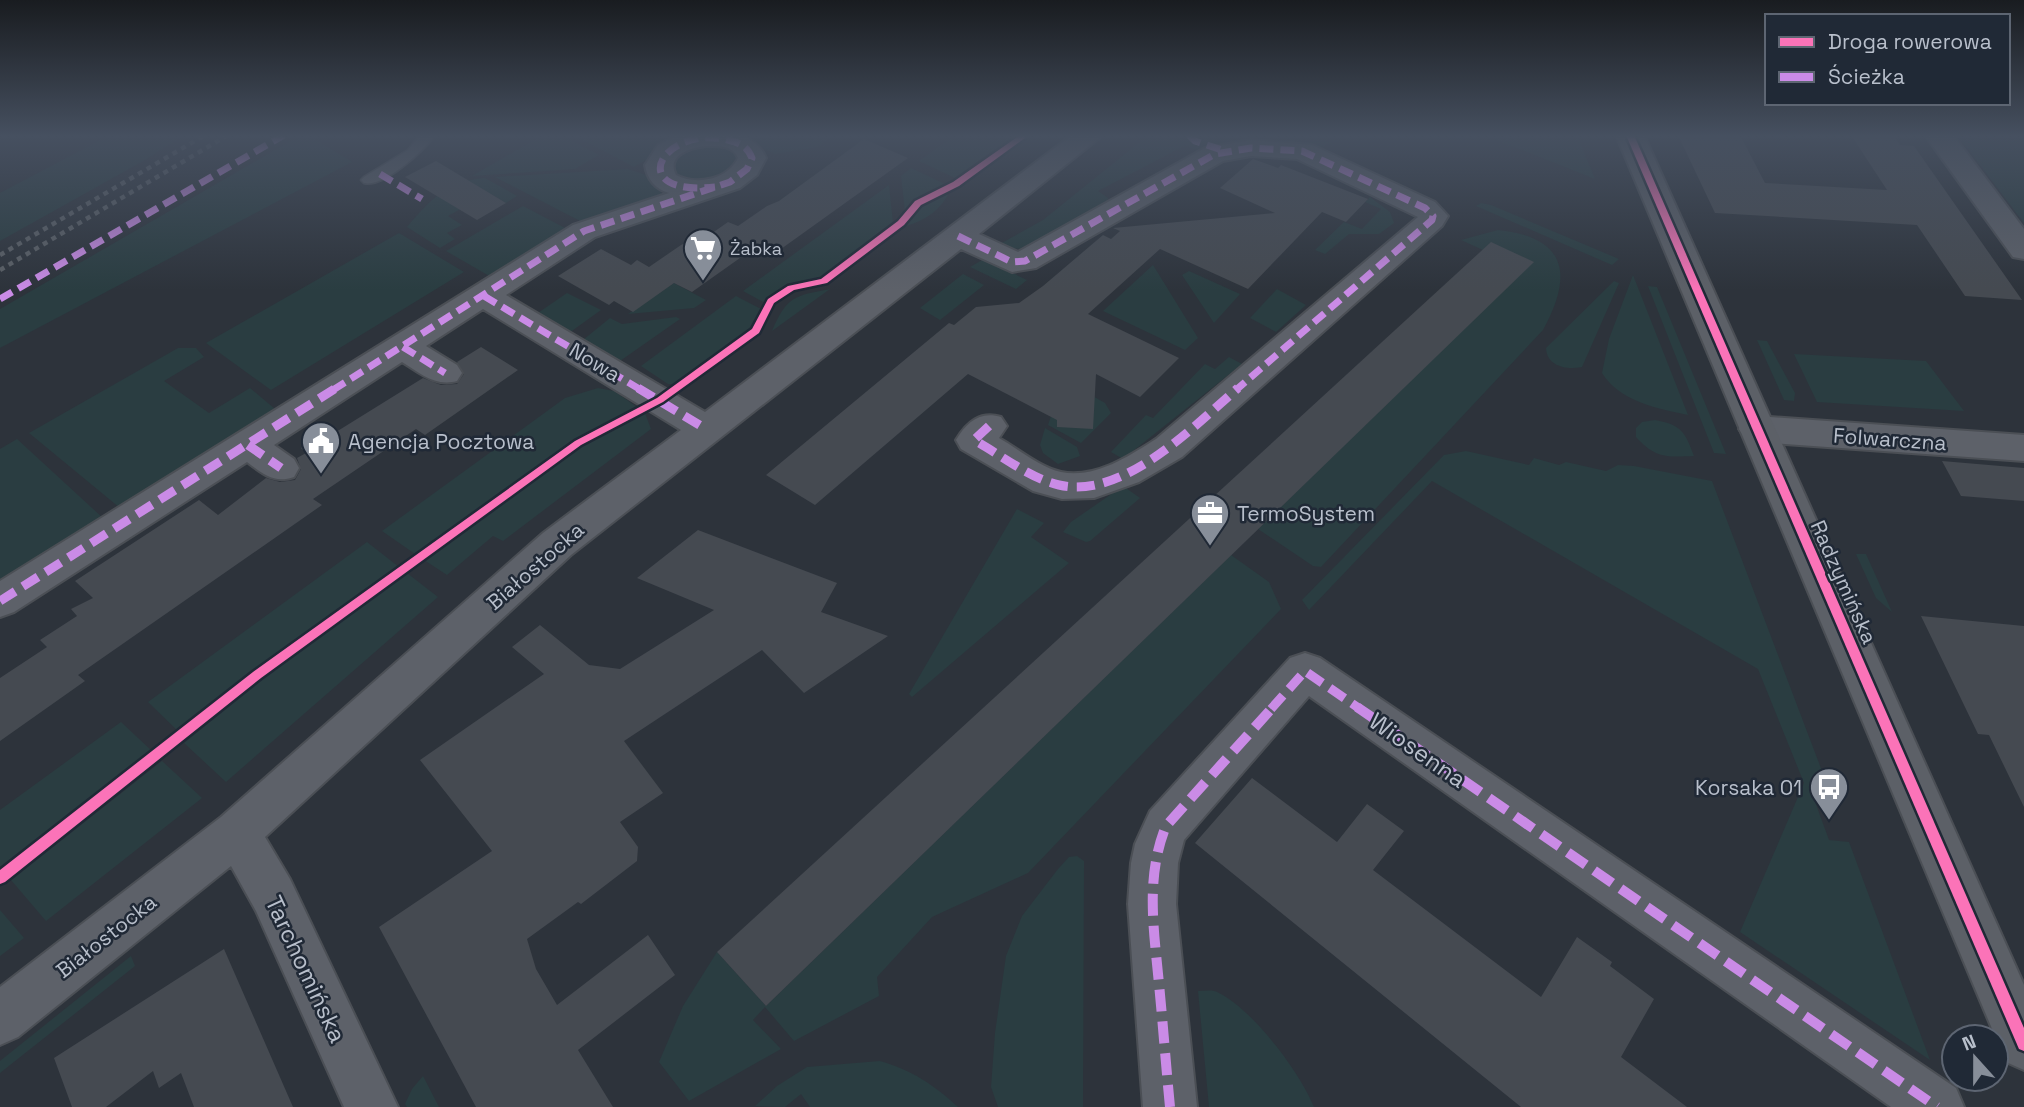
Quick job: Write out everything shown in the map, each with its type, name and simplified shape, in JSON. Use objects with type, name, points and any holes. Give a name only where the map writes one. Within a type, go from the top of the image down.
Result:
[{"type":"street","points":[[0,601],[584,231],[715,187]]},
{"type":"street","name":"Białostocka","points":[[0,1019],[237,832],[557,544],[1022,187]]},
{"type":"street","points":[[958,236],[1012,262],[1025,261],[1157,187]]},
{"type":"street","points":[[989,426],[974,440],[1048,482],[1077,487],[1114,478],[1168,448],[1432,220],[1433,216],[1425,208],[1379,187]]},
{"type":"street","name":"Radzymińska","points":[[1652,187],[2024,1044]]},
{"type":"street","points":[[1977,187],[2024,250]]},
{"type":"street","name":"Nowa","points":[[484,296],[706,429]]},
{"type":"street","points":[[403,346],[445,373]]},
{"type":"street","name":"Folwarczna","points":[[1757,429],[2024,448]]},
{"type":"street","points":[[248,444],[281,468]]},
{"type":"street","name":"Wiosenna","points":[[1170,1107],[1153,918],[1153,870],[1157,843],[1166,826],[1305,671],[1937,1107]]},
{"type":"street","name":"Tarchomińska","points":[[237,832],[273,895],[371,1107]]},
{"type":"green space","points":[[12,187],[97,187],[0,241],[0,193]]},
{"type":"green space","points":[[212,187],[305,187],[0,348],[0,309]]},
{"type":"green space","points":[[450,187],[500,187],[517,196],[506,203],[489,193],[448,216],[462,225],[447,233],[455,239],[440,248],[407,227],[424,208]]},
{"type":"green space","points":[[514,187],[657,187],[664,197],[584,223]]},
{"type":"green space","points":[[889,187],[893,223],[821,277],[789,285],[765,303],[743,291]]},
{"type":"green space","points":[[902,187],[944,187],[915,202],[905,212]]},
{"type":"green space","points":[[1084,187],[1106,187],[1098,191],[1108,198],[1107,203],[1024,249],[1008,248],[1000,244],[1043,220]]},
{"type":"green space","points":[[1996,187],[2024,187],[2024,223]]},
{"type":"green space","points":[[944,193],[948,195],[933,213],[899,228],[919,206]]},
{"type":"green space","points":[[1370,197],[1390,212],[1394,223],[1379,234],[1349,234],[1325,254],[1315,250],[1344,222],[1362,229],[1381,209],[1365,202]]},
{"type":"green space","points":[[1481,203],[1619,259],[1612,265],[1476,206]]},
{"type":"green space","points":[[523,206],[567,229],[491,277],[446,251]]},
{"type":"green space","points":[[1498,230],[1539,241],[1551,250],[1558,262],[1558,293],[1543,330],[1321,567],[1313,566],[1258,529],[1533,262],[1491,243],[1483,250],[1461,240]]},
{"type":"green space","points":[[399,233],[464,272],[271,390],[206,343]]},
{"type":"green space","points":[[984,259],[1027,280],[1016,289],[970,267]]},
{"type":"green space","points":[[1153,265],[1198,338],[1185,350],[1103,311]]},
{"type":"green space","points":[[1189,271],[1240,294],[1214,323],[1182,275]]},
{"type":"green space","points":[[963,274],[984,285],[940,320],[920,308]]},
{"type":"green space","points":[[1633,275],[1688,415],[1629,397],[1609,383],[1602,373],[1609,339]]},
{"type":"green space","points":[[1614,281],[1619,283],[1582,367],[1570,368],[1554,363],[1546,348]]},
{"type":"green space","points":[[674,283],[706,300],[694,308],[628,314]]},
{"type":"green space","points":[[1648,286],[1657,287],[1726,454],[1714,453]]},
{"type":"green space","points":[[830,289],[772,331],[787,304],[800,296]]},
{"type":"green space","points":[[1277,289],[1306,305],[1276,332],[1250,318]]},
{"type":"green space","points":[[567,293],[601,310],[569,333],[535,315]]},
{"type":"green space","points":[[736,296],[761,309],[752,328],[673,384],[668,384],[641,366]]},
{"type":"green space","points":[[676,317],[680,319],[620,361],[583,340],[610,318],[622,324]]},
{"type":"green space","points":[[1757,340],[1767,341],[1795,393],[1794,401],[1784,400]]},
{"type":"green space","points":[[178,348],[196,348],[204,357],[164,381],[209,413],[250,388],[275,409],[120,508],[29,433]]},
{"type":"green space","points":[[1794,354],[1926,361],[1964,411],[1817,402]]},
{"type":"green space","points":[[1229,357],[1242,364],[1123,459],[1111,452],[1146,415],[1153,418],[1205,364],[1215,369]]},
{"type":"green space","points":[[1075,386],[1105,403],[1111,413],[1081,443],[1048,425],[1052,413]]},
{"type":"green space","points":[[598,388],[614,391],[637,407],[575,440],[415,554],[382,531],[565,398]]},
{"type":"green space","points":[[645,413],[651,429],[503,541],[493,536],[447,575],[424,560],[584,444]]},
{"type":"green space","points":[[1655,420],[1677,427],[1688,441],[1694,456],[1662,455],[1643,444],[1636,437],[1636,428],[1642,422]]},
{"type":"green space","points":[[1045,428],[1077,447],[1080,456],[1058,464],[1043,453],[1040,445]]},
{"type":"green space","points":[[17,439],[104,519],[0,584],[0,449]]},
{"type":"green space","points":[[1466,451],[1529,465],[1534,458],[1559,465],[1566,462],[1606,471],[1618,465],[1634,466],[1712,481],[1833,800],[1814,799],[1829,840],[1849,842],[1930,1060],[1740,932],[1804,783],[1758,669],[1432,481],[1309,610],[1302,600],[1444,455]]},
{"type":"green space","points":[[1123,486],[1140,498],[1090,541],[1086,542],[1063,532],[1071,522]]},
{"type":"green space","points":[[1017,509],[1044,523],[1031,537],[1069,563],[912,697],[909,694]]},
{"type":"green space","points":[[367,542],[399,567],[235,687],[179,732],[148,702]]},
{"type":"green space","points":[[1856,554],[1866,554],[1892,612],[1876,598]]},
{"type":"green space","points":[[1231,555],[1269,582],[1281,609],[1028,873],[932,917],[877,977],[879,996],[794,1041],[765,1007],[753,1020],[781,1049],[689,1101],[659,1062],[683,1006],[717,952],[766,1006]]},
{"type":"green space","points":[[407,573],[438,597],[226,782],[184,743],[260,681]]},
{"type":"green space","points":[[121,722],[154,753],[2,870],[0,810]]},
{"type":"green space","points":[[162,761],[202,798],[46,921],[11,880]]},
{"type":"green space","points":[[1077,856],[1084,861],[1083,1107],[998,1107],[991,1087],[995,1033],[1006,956],[1022,916],[1069,857]]},
{"type":"green space","points":[[0,910],[24,938],[0,956]]},
{"type":"green space","points":[[131,956],[135,966],[0,1073],[0,1061]]},
{"type":"green space","points":[[1198,991],[1217,992],[1232,1001],[1260,1027],[1287,1060],[1314,1107],[1209,1107]]},
{"type":"green space","points":[[880,1061],[922,1079],[958,1107],[810,1107],[801,1094],[785,1107],[755,1106],[777,1086],[807,1067]]},
{"type":"green space","points":[[423,1076],[439,1107],[407,1107],[405,1104],[412,1089]]},
{"type":"building","points":[[421,187],[479,187],[506,203],[477,220]]},
{"type":"building","points":[[799,187],[868,187],[781,249],[764,241],[692,292],[674,283],[633,312],[614,301],[609,305],[558,276],[601,249],[631,265],[637,260],[649,267],[681,245],[691,240],[698,243],[728,222],[738,226]]},
{"type":"building","points":[[1336,187],[1368,199],[1346,222],[1322,212],[1248,289],[1160,249],[1088,314],[1179,358],[1140,397],[1096,374],[1093,429],[1057,427],[1057,420],[968,374],[815,505],[766,475],[949,323],[954,325],[976,307],[1019,303],[1103,235],[1111,239],[1120,231],[1113,228],[1275,213],[1220,188]]},
{"type":"building","points":[[1703,187],[1829,187],[1887,190],[1885,187],[1943,187],[2022,300],[1965,296],[1917,225],[1715,213]]},
{"type":"building","points":[[1491,242],[1534,262],[766,1006],[717,952]]},
{"type":"building","points":[[481,347],[518,370],[425,435],[416,429],[313,499],[322,505],[78,675],[85,681],[0,741],[0,678],[47,647],[40,640],[77,616],[71,609],[93,598],[75,581],[199,500],[218,515],[266,478],[280,482],[295,480],[301,469],[297,458],[306,453],[301,448],[331,429],[336,432],[423,378],[441,385],[457,384],[464,374],[457,362]]},
{"type":"building","points":[[1942,461],[2024,468],[2024,501],[1961,496]]},
{"type":"building","points":[[698,530],[837,583],[821,612],[888,636],[804,693],[762,650],[624,741],[663,793],[620,822],[638,847],[637,861],[581,904],[578,902],[527,939],[536,969],[557,1005],[648,935],[675,975],[578,1050],[613,1107],[476,1107],[379,927],[492,851],[420,760],[544,674],[512,647],[540,625],[589,665],[620,669],[714,610],[637,578]]},
{"type":"building","points":[[1921,616],[2024,626],[2024,807],[1989,735],[1978,734]]},
{"type":"building","points":[[1252,778],[1337,842],[1367,804],[1404,831],[1373,870],[1541,997],[1577,937],[1612,962],[1610,966],[1654,999],[1621,1057],[1687,1107],[1521,1107],[1195,843]]},
{"type":"building","points":[[224,949],[293,1107],[194,1107],[181,1073],[159,1088],[153,1071],[106,1107],[72,1107],[54,1058]]},
{"type":"railway","points":[[0,255],[117,187]]},
{"type":"railway","points":[[0,270],[141,187]]},
{"type":"marked path","points":[[0,299],[195,187]]},
{"type":"marked path","points":[[401,187],[422,199]]},
{"type":"marked path","points":[[680,187],[715,187]]},
{"type":"marked path","points":[[0,601],[584,231],[716,187]]},
{"type":"marked path","points":[[958,236],[1012,262],[1025,261],[1157,187]]},
{"type":"marked path","points":[[989,426],[974,440],[1046,481],[1062,486],[1078,487],[1110,480],[1169,448],[1432,220],[1433,216],[1425,208],[1379,187]]},
{"type":"marked path","points":[[484,296],[706,429]]},
{"type":"marked path","points":[[403,347],[445,373]]},
{"type":"marked path","points":[[248,445],[281,468]]},
{"type":"marked path","points":[[1170,1107],[1152,904],[1154,863],[1159,844],[1166,826],[1305,671],[1937,1107]]},
{"type":"cycle path","points":[[0,878],[257,675],[578,443],[660,400],[756,331],[771,301],[791,288],[824,281],[901,223],[918,203],[951,187]]},
{"type":"cycle path","points":[[1652,187],[2024,1044]]},
{"type":"place","name":"Żabka","points":[[703,282]]},
{"type":"place","name":"Agencja Pocztowa","points":[[321,475]]},
{"type":"place","name":"TermoSystem","points":[[1210,547]]},
{"type":"place","name":"Korsaka 01","points":[[1829,821]]}]
